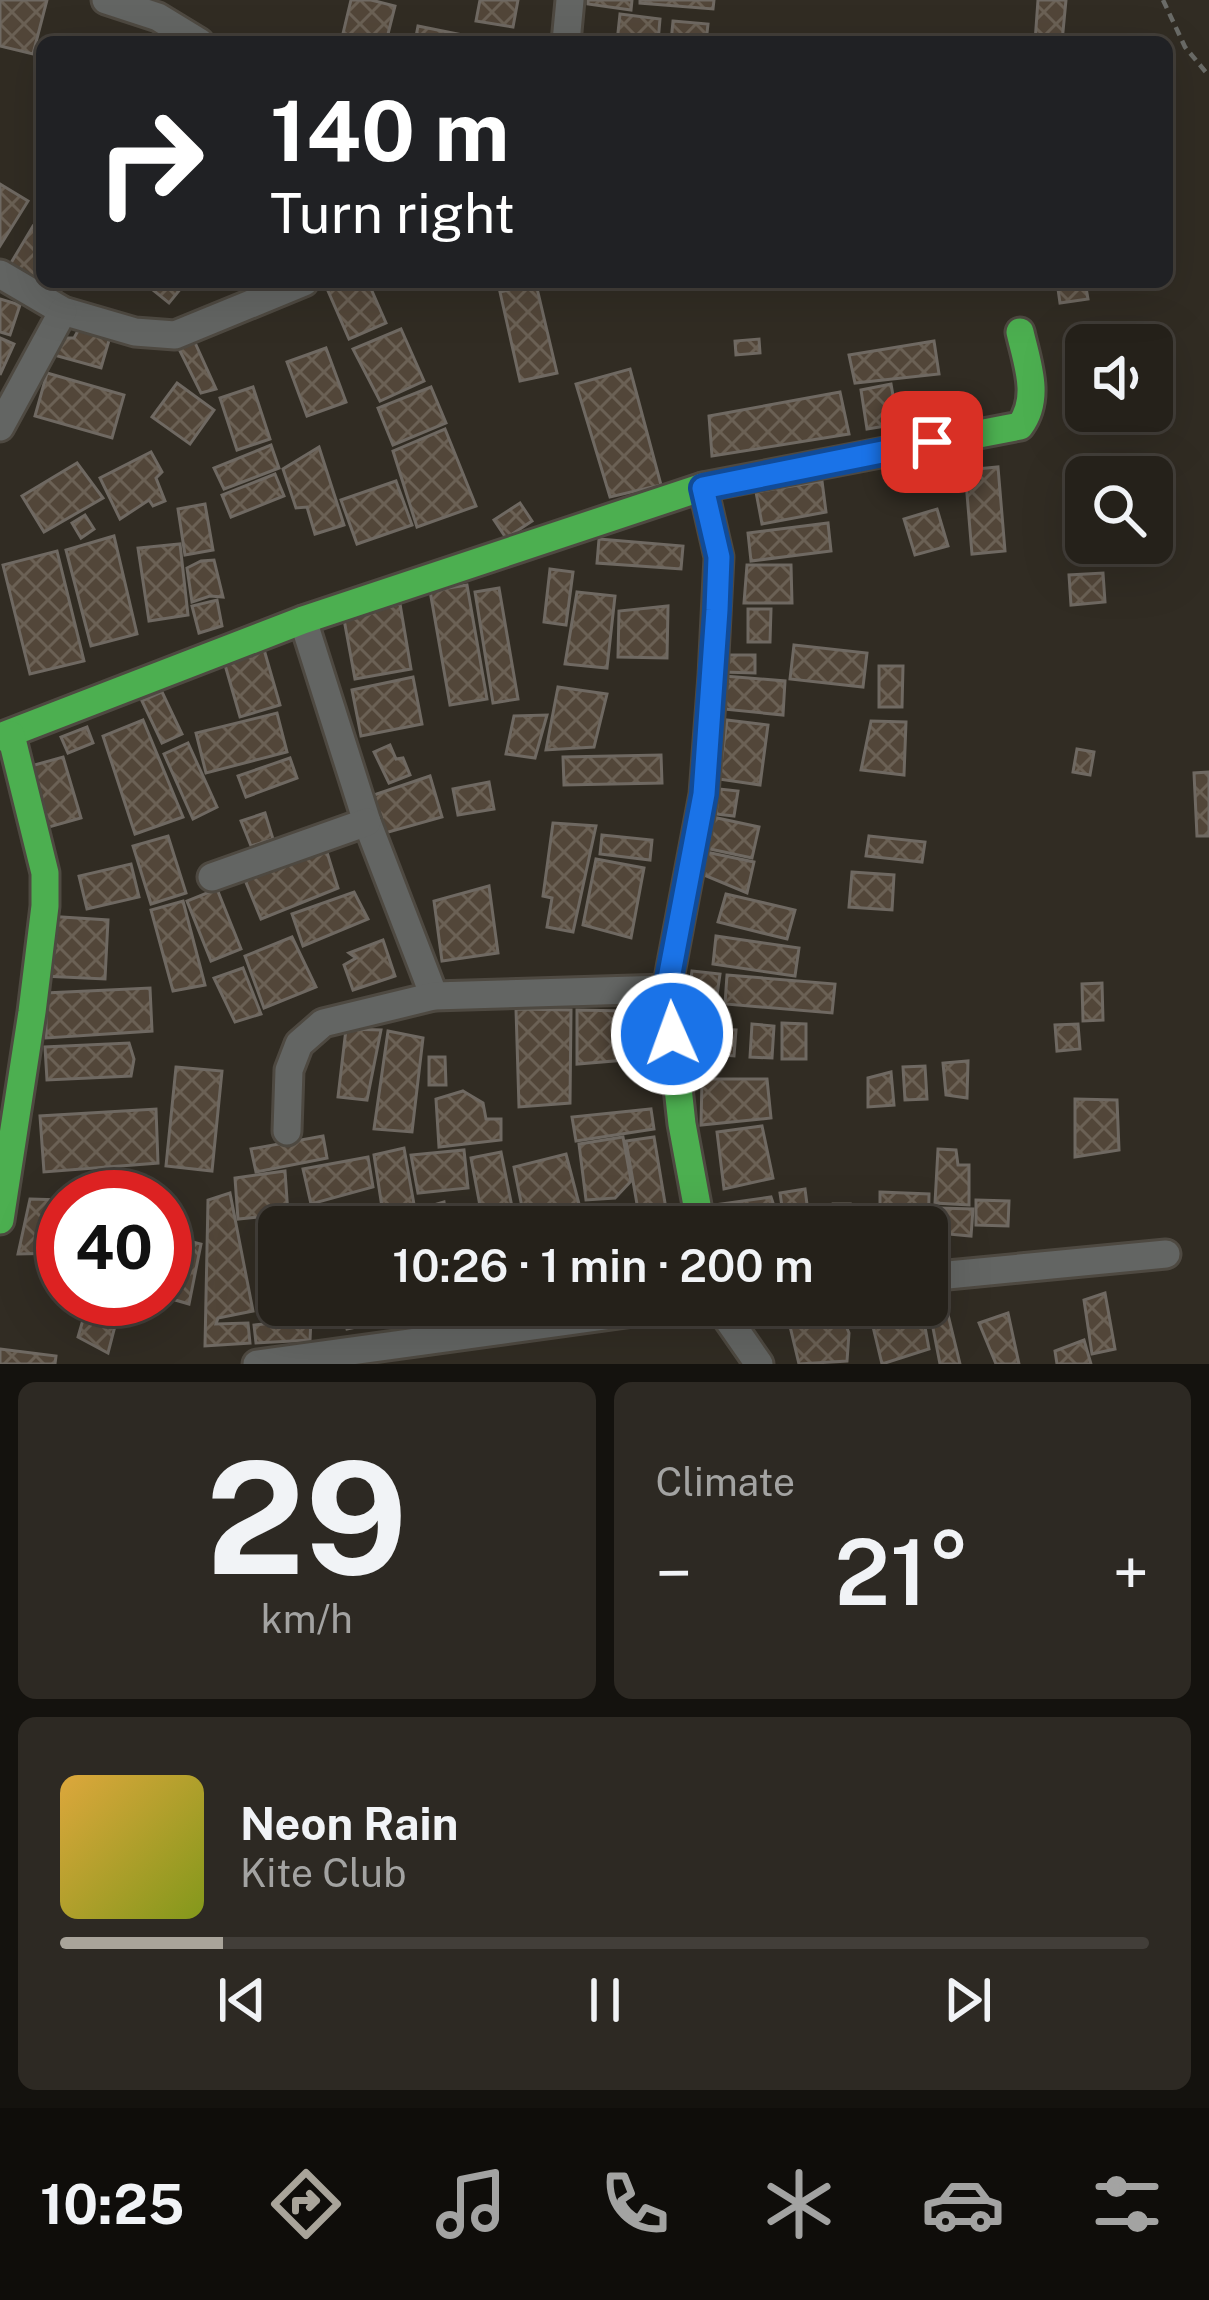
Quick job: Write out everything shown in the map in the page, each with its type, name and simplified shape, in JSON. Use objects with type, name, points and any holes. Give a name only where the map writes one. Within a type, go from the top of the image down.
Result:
[{"type":"street","points":[[106,0],[158,17],[190,36]]},
{"type":"street","points":[[567,36],[570,0]]},
{"type":"street","points":[[0,274],[63,311],[135,332],[175,335],[289,288]]},
{"type":"street","points":[[0,427],[63,311]]},
{"type":"street","points":[[0,1220],[45,906],[45,873],[5,736],[303,620],[703,488],[1020,426],[1029,418],[1033,403],[1020,332]]},
{"type":"street","points":[[697,1206],[682,1124],[667,989],[704,794],[713,675],[719,557],[703,488]]},
{"type":"street","points":[[303,620],[367,822],[434,996]]},
{"type":"street","points":[[212,877],[367,822]]},
{"type":"street","points":[[287,1131],[289,1070],[299,1043],[323,1023],[434,996],[667,989]]},
{"type":"street","points":[[948,1275],[1166,1254]]},
{"type":"street","points":[[257,1364],[532,1326]]},
{"type":"street","points":[[733,1326],[760,1364]]},
{"type":"path","points":[[1162,0],[1185,46],[1209,76]]},
{"type":"building","points":[[0,0],[47,0],[33,54],[0,46]]},
{"type":"building","points":[[351,0],[395,6],[388,36],[342,36]]},
{"type":"building","points":[[480,0],[518,0],[513,27],[476,21]]},
{"type":"building","points":[[588,0],[632,0],[631,10],[588,4]]},
{"type":"building","points":[[640,0],[714,0],[713,9]]},
{"type":"building","points":[[1038,0],[1066,0],[1063,36],[1035,36]]},
{"type":"building","points":[[620,14],[660,19],[659,36],[618,36]]},
{"type":"building","points":[[673,21],[708,24],[707,36],[672,36]]},
{"type":"building","points":[[418,26],[467,36],[416,36]]},
{"type":"building","points":[[0,184],[28,201],[0,246]]},
{"type":"building","points":[[33,226],[36,288],[63,288],[55,301],[5,273]]},
{"type":"building","points":[[150,288],[181,288],[169,303]]},
{"type":"building","points":[[327,288],[371,288],[386,323],[349,339]]},
{"type":"building","points":[[537,288],[557,373],[520,381],[500,292]]},
{"type":"building","points":[[1058,288],[1086,288],[1088,299],[1060,303]]},
{"type":"building","points":[[0,299],[20,305],[10,335],[0,332]]},
{"type":"building","points":[[80,327],[110,337],[101,368],[54,355],[60,338],[74,338]]},
{"type":"building","points":[[401,329],[424,381],[380,401],[353,349]]},
{"type":"building","points":[[192,336],[216,389],[201,393],[176,343]]},
{"type":"building","points":[[0,338],[14,344],[0,375]]},
{"type":"building","points":[[759,339],[760,353],[736,355],[735,341]]},
{"type":"building","points":[[934,341],[939,374],[855,383],[849,355]]},
{"type":"building","points":[[326,348],[346,402],[307,416],[287,362]]},
{"type":"building","points":[[630,369],[661,485],[610,497],[576,384]]},
{"type":"building","points":[[47,373],[124,395],[112,438],[35,416]]},
{"type":"building","points":[[177,383],[214,410],[190,444],[152,417]]},
{"type":"building","points":[[891,384],[898,424],[867,429],[861,390]]},
{"type":"building","points":[[253,387],[270,439],[237,450],[220,398]]},
{"type":"building","points":[[431,387],[446,423],[393,445],[378,408]]},
{"type":"building","points":[[840,392],[849,434],[712,456],[709,416]]},
{"type":"building","points":[[445,429],[476,506],[417,527],[393,451]]},
{"type":"building","points":[[271,445],[279,468],[224,489],[214,468]]},
{"type":"building","points":[[319,447],[344,525],[315,534],[307,507],[296,508],[283,469]]},
{"type":"building","points":[[151,452],[162,472],[156,478],[165,501],[153,506],[149,500],[120,519],[100,478]]},
{"type":"building","points":[[77,463],[103,498],[44,532],[22,496]]},
{"type":"building","points":[[998,467],[1005,551],[972,554],[965,470]]},
{"type":"building","points":[[275,474],[284,496],[231,517],[222,495]]},
{"type":"building","points":[[396,481],[412,525],[357,544],[341,500]]},
{"type":"building","points":[[822,481],[826,512],[762,524],[756,492]]},
{"type":"building","points":[[520,503],[532,521],[506,538],[494,520]]},
{"type":"building","points":[[205,504],[213,550],[185,555],[178,509]]},
{"type":"building","points":[[937,509],[948,546],[915,555],[904,519]]},
{"type":"building","points":[[85,515],[94,529],[81,538],[72,523]]},
{"type":"building","points":[[828,523],[831,551],[751,561],[748,533]]},
{"type":"building","points":[[114,536],[137,634],[91,646],[66,550]]},
{"type":"building","points":[[599,539],[683,546],[681,569],[597,563]]},
{"type":"building","points":[[180,544],[188,615],[149,621],[138,548]]},
{"type":"building","points":[[57,551],[84,661],[30,674],[3,565]]},
{"type":"building","points":[[214,560],[223,597],[192,602],[187,568]]},
{"type":"building","points":[[747,565],[791,565],[792,603],[744,603]]},
{"type":"building","points":[[550,569],[573,572],[566,625],[544,622]]},
{"type":"building","points":[[1103,573],[1105,602],[1071,605],[1069,575]]},
{"type":"building","points":[[467,585],[487,699],[450,705],[430,591]]},
{"type":"building","points":[[499,588],[518,699],[493,703],[475,592]]},
{"type":"building","points":[[577,592],[615,596],[607,668],[565,664]]},
{"type":"building","points":[[217,600],[222,626],[199,633],[192,606]]},
{"type":"building","points":[[400,604],[411,669],[355,679],[343,614]]},
{"type":"building","points":[[668,606],[667,658],[618,657],[619,611]]},
{"type":"building","points":[[748,609],[771,609],[770,642],[748,642]]},
{"type":"building","points":[[794,645],[867,653],[863,687],[790,679]]},
{"type":"building","points":[[263,646],[280,705],[240,717],[223,658]]},
{"type":"building","points":[[722,655],[755,655],[755,673],[722,672]]},
{"type":"building","points":[[879,666],[903,666],[902,707],[879,707]]},
{"type":"building","points":[[724,676],[785,681],[783,715],[723,709]]},
{"type":"building","points":[[413,677],[422,724],[361,736],[352,690]]},
{"type":"building","points":[[558,687],[607,694],[594,747],[546,750]]},
{"type":"building","points":[[162,692],[182,734],[162,743],[142,701]]},
{"type":"building","points":[[277,713],[287,752],[206,773],[196,733]]},
{"type":"building","points":[[547,715],[535,758],[506,754],[514,716]]},
{"type":"building","points":[[143,720],[183,817],[135,834],[103,736]]},
{"type":"building","points":[[727,720],[768,725],[760,785],[719,779]]},
{"type":"building","points":[[871,721],[906,722],[904,775],[861,770]]},
{"type":"building","points":[[87,727],[93,743],[68,753],[61,737]]},
{"type":"building","points":[[188,743],[217,807],[193,819],[164,754]]},
{"type":"building","points":[[390,745],[396,759],[403,758],[410,775],[389,783],[374,752]]},
{"type":"building","points":[[1077,749],[1094,752],[1090,775],[1073,772]]},
{"type":"building","points":[[661,755],[662,783],[564,785],[563,757]]},
{"type":"building","points":[[63,757],[81,818],[49,827],[31,766]]},
{"type":"building","points":[[290,758],[297,778],[246,797],[238,776]]},
{"type":"building","points":[[1209,772],[1209,836],[1197,836],[1194,773]]},
{"type":"building","points":[[430,776],[442,817],[385,833],[371,796]]},
{"type":"building","points":[[489,782],[494,809],[458,815],[453,789]]},
{"type":"building","points":[[719,789],[738,791],[734,816],[716,814]]},
{"type":"building","points":[[265,813],[273,839],[251,846],[241,821]]},
{"type":"building","points":[[708,816],[759,827],[752,858],[701,847]]},
{"type":"building","points":[[553,823],[596,826],[573,932],[547,927],[552,898],[543,896]]},
{"type":"building","points":[[602,835],[652,840],[650,860],[600,854]]},
{"type":"building","points":[[168,836],[186,893],[151,904],[133,846]]},
{"type":"building","points":[[869,836],[925,842],[922,862],[866,856]]},
{"type":"building","points":[[326,849],[338,888],[261,919],[245,880]]},
{"type":"building","points":[[706,852],[754,862],[747,893],[704,875]]},
{"type":"building","points":[[596,859],[644,868],[631,938],[583,925]]},
{"type":"building","points":[[131,864],[139,897],[87,909],[79,876]]},
{"type":"building","points":[[852,872],[894,875],[892,910],[849,907]]},
{"type":"building","points":[[489,886],[498,953],[442,961],[434,901]]},
{"type":"building","points":[[217,889],[241,949],[211,961],[187,901]]},
{"type":"building","points":[[354,892],[368,919],[303,946],[292,914]]},
{"type":"building","points":[[726,894],[795,910],[787,939],[718,922]]},
{"type":"building","points":[[183,901],[205,985],[173,991],[151,910]]},
{"type":"building","points":[[46,916],[108,920],[105,979],[43,976]]},
{"type":"building","points":[[716,936],[799,948],[795,976],[713,964]]},
{"type":"building","points":[[292,937],[316,987],[264,1008],[245,956]]},
{"type":"building","points":[[383,940],[395,976],[353,990],[344,965],[356,958],[349,953]]},
{"type":"building","points":[[243,968],[261,1014],[235,1022],[214,978]]},
{"type":"building","points":[[692,971],[720,974],[717,995],[689,991]]},
{"type":"building","points":[[727,975],[835,984],[832,1013],[725,1004]]},
{"type":"building","points":[[1102,983],[1103,1020],[1083,1021],[1082,984]]},
{"type":"building","points":[[150,988],[152,1031],[46,1038],[46,993]]},
{"type":"building","points":[[704,1003],[709,1060],[683,1062],[678,1005]]},
{"type":"building","points":[[516,1009],[571,1010],[570,1103],[519,1107]]},
{"type":"building","points":[[577,1010],[625,1011],[625,1060],[577,1064]]},
{"type":"building","points":[[782,1023],[806,1024],[806,1059],[782,1059]]},
{"type":"building","points":[[752,1024],[774,1026],[772,1058],[750,1057]]},
{"type":"building","points":[[1078,1024],[1080,1049],[1057,1051],[1055,1025]]},
{"type":"building","points":[[346,1029],[381,1030],[367,1100],[338,1097]]},
{"type":"building","points":[[712,1029],[736,1030],[734,1056],[710,1054]]},
{"type":"building","points":[[388,1031],[423,1038],[412,1132],[374,1129]]},
{"type":"building","points":[[129,1043],[134,1059],[131,1076],[47,1080],[45,1047]]},
{"type":"building","points":[[429,1057],[445,1057],[446,1085],[429,1085]]},
{"type":"building","points":[[968,1061],[967,1098],[946,1095],[943,1063]]},
{"type":"building","points":[[925,1066],[927,1099],[905,1100],[903,1067]]},
{"type":"building","points":[[176,1067],[222,1071],[212,1171],[166,1166]]},
{"type":"building","points":[[891,1072],[894,1105],[868,1107],[868,1078]]},
{"type":"building","points":[[702,1079],[767,1079],[771,1118],[701,1125]]},
{"type":"building","points":[[463,1091],[483,1103],[486,1119],[501,1119],[501,1140],[439,1147],[436,1099]]},
{"type":"building","points":[[1075,1099],[1117,1100],[1119,1150],[1075,1157]]},
{"type":"building","points":[[156,1109],[158,1163],[44,1170],[40,1116]]},
{"type":"building","points":[[651,1109],[654,1129],[576,1141],[572,1117]]},
{"type":"building","points":[[762,1126],[773,1178],[724,1189],[717,1132]]},
{"type":"building","points":[[323,1136],[327,1158],[256,1172],[251,1149]]},
{"type":"building","points":[[623,1137],[631,1181],[615,1198],[586,1200],[579,1144]]},
{"type":"building","points":[[654,1137],[666,1206],[637,1206],[626,1141]]},
{"type":"building","points":[[404,1148],[414,1206],[382,1206],[374,1155]]},
{"type":"building","points":[[938,1149],[956,1150],[958,1165],[969,1165],[969,1205],[935,1203]]},
{"type":"building","points":[[464,1150],[468,1188],[418,1193],[411,1155]]},
{"type":"building","points":[[501,1152],[512,1206],[480,1206],[471,1158]]},
{"type":"building","points":[[566,1154],[580,1206],[522,1206],[514,1167]]},
{"type":"building","points":[[368,1157],[373,1187],[311,1204],[303,1169]]},
{"type":"building","points":[[285,1171],[287,1206],[258,1206],[258,1217],[238,1219],[235,1178]]},
{"type":"building","points":[[805,1189],[807,1206],[782,1206],[780,1193]]},
{"type":"building","points":[[880,1192],[929,1194],[929,1206],[880,1206]]},
{"type":"building","points":[[230,1193],[253,1311],[218,1318],[216,1324],[248,1323],[250,1343],[205,1346],[208,1200]]},
{"type":"building","points":[[771,1197],[774,1206],[707,1206]]},
{"type":"building","points":[[30,1199],[36,1199],[36,1254],[18,1254]]},
{"type":"building","points":[[976,1200],[1009,1201],[1008,1226],[976,1225]]},
{"type":"building","points":[[948,1208],[973,1209],[971,1236],[948,1234]]},
{"type":"building","points":[[192,1242],[201,1244],[192,1289]]},
{"type":"building","points":[[1105,1293],[1115,1349],[1092,1354],[1084,1300]]},
{"type":"building","points":[[1008,1313],[1019,1364],[996,1364],[979,1323]]},
{"type":"building","points":[[948,1315],[960,1364],[940,1364],[933,1326],[948,1326]]},
{"type":"building","points":[[254,1325],[311,1326],[310,1340],[256,1343]]},
{"type":"building","points":[[81,1326],[115,1326],[108,1353],[78,1337]]},
{"type":"building","points":[[790,1326],[846,1326],[847,1361],[799,1364]]},
{"type":"building","points":[[873,1326],[925,1326],[929,1349],[882,1364]]},
{"type":"building","points":[[1084,1340],[1091,1364],[1057,1364],[1055,1351]]},
{"type":"building","points":[[0,1349],[56,1356],[55,1364],[0,1364]]},
{"type":"traffic: fast","points":[[0,737],[303,620],[703,487],[1020,426],[1031,392],[1020,332]]},
{"type":"traffic: fast","points":[[697,1206],[682,1124],[667,989],[704,794],[713,675],[719,557],[703,487]]},
{"type":"traffic: fast","points":[[0,1220],[45,906],[45,873],[11,735]]},
{"type":"route","points":[[672,1034],[667,989],[704,794],[717,610],[719,557],[703,488],[932,442]]}]
